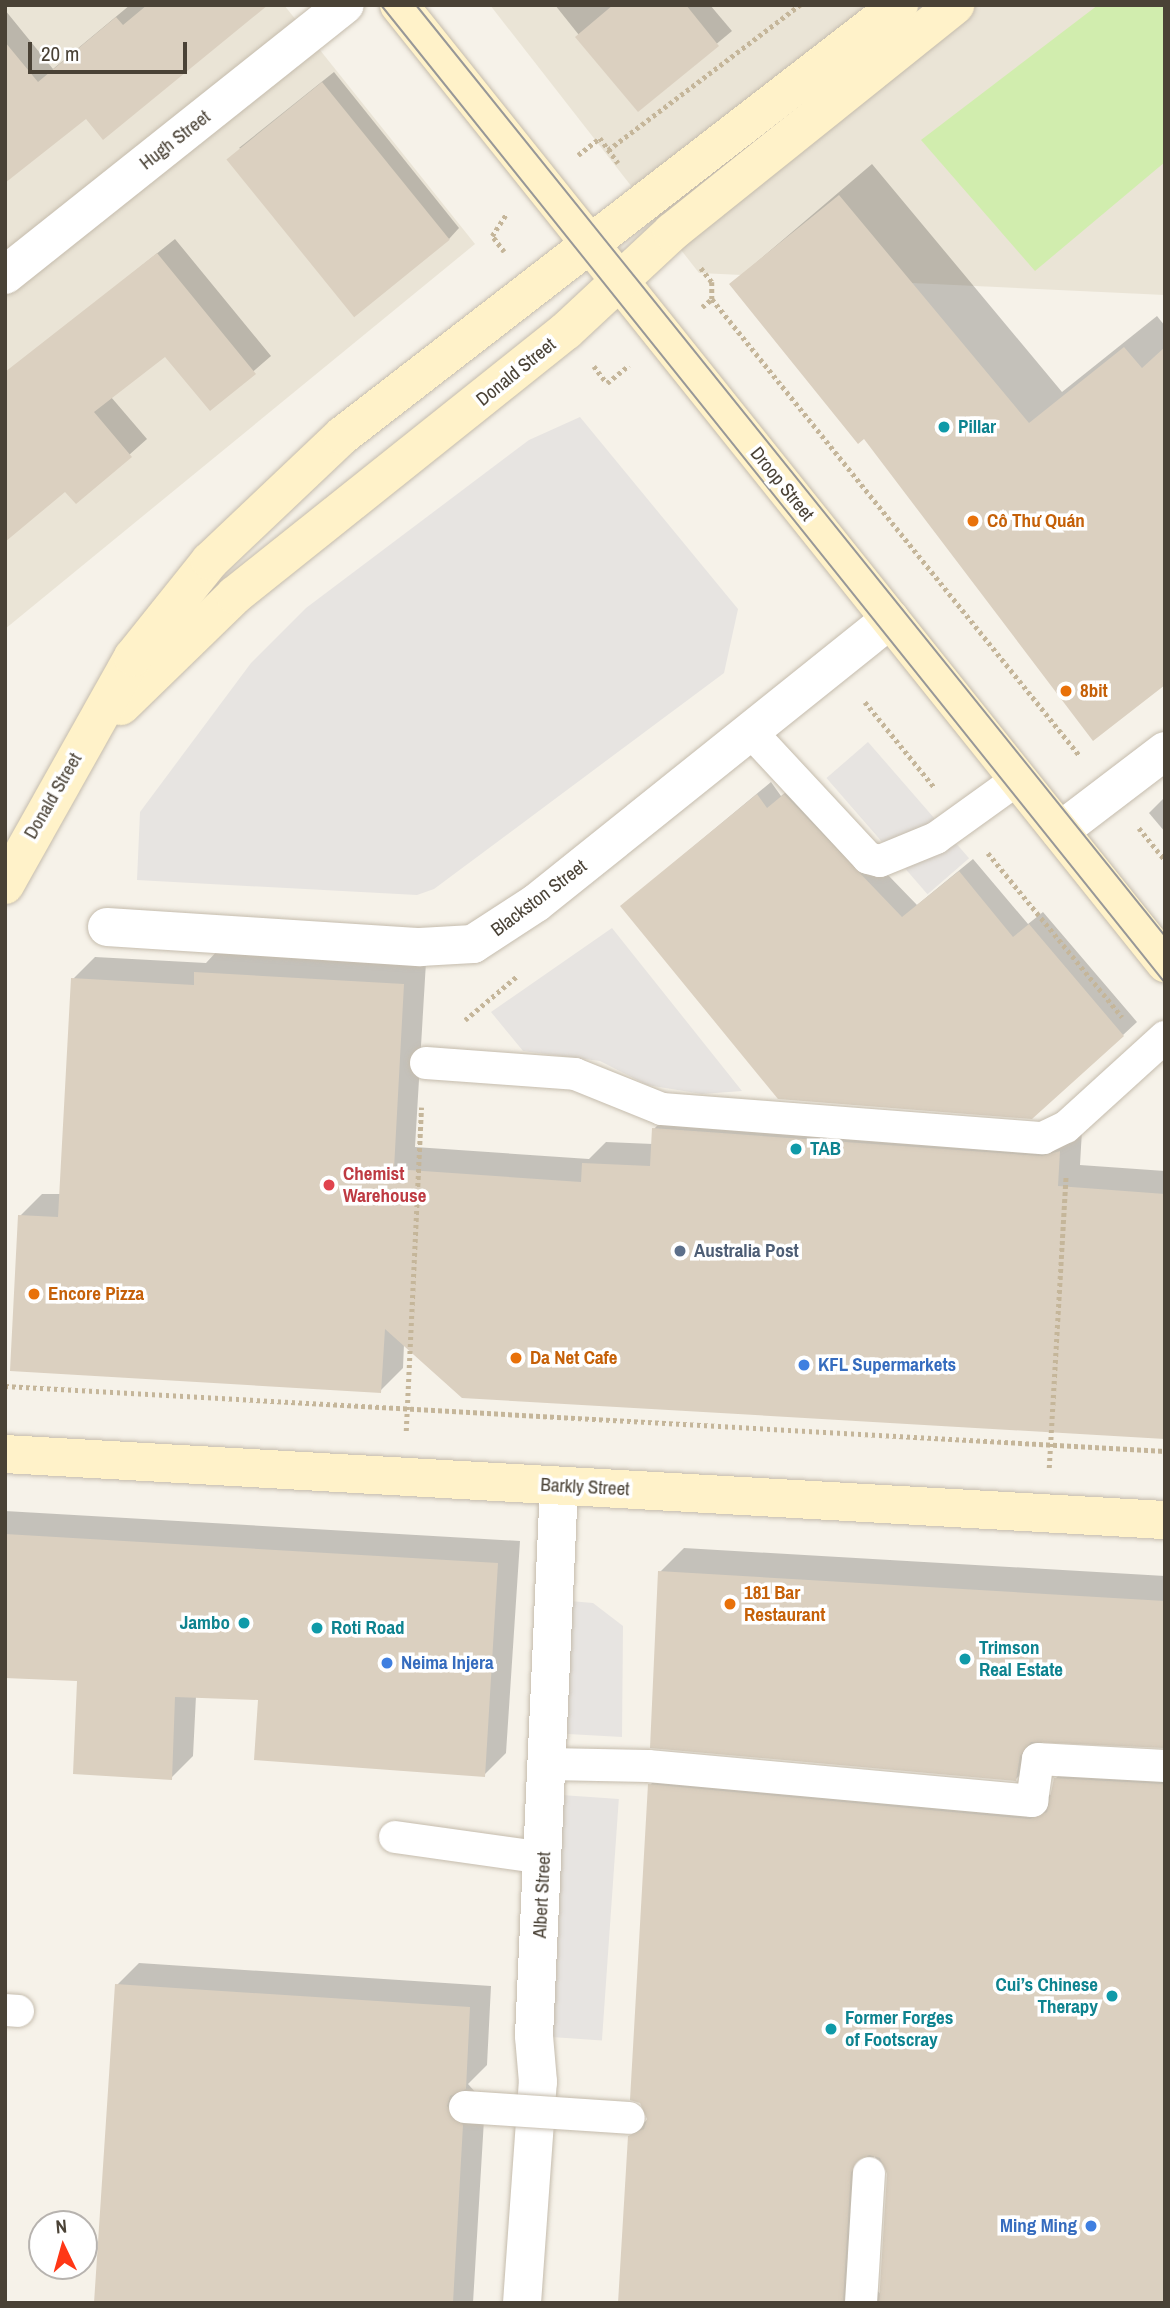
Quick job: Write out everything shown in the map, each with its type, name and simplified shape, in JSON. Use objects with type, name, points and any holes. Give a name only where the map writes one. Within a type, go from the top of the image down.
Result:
[{"type":"street","name":"Hugh Street","points":[[5,275],[345,5]]},
{"type":"street","name":"Droop Street","points":[[399,5],[1165,962]]},
{"type":"street","name":"Donald Street","points":[[83,744],[235,595],[955,5]]},
{"type":"street","name":"Donald Street","points":[[5,885],[133,657],[209,561],[337,441],[587,242],[889,8]]},
{"type":"street","name":"Blackston Street","points":[[107,927],[421,947],[473,944],[536,903],[890,619]]},
{"type":"street","points":[[1059,831],[1165,751]]},
{"type":"street","name":"Barkly Street","points":[[5,1454],[1165,1520]]},
{"type":"street","name":"Albert Street","points":[[522,2303],[539,2041],[534,2036],[549,1764],[559,1486]]},
{"type":"lane","points":[[750,731],[868,858],[900,856],[961,820],[1018,779]]},
{"type":"lane","points":[[426,1063],[575,1074],[662,1110],[1043,1138],[1066,1127],[1157,1044]]},
{"type":"lane","points":[[549,1764],[1032,1801],[1038,1759],[1165,1766]]},
{"type":"lane","points":[[395,1837],[544,1858]]},
{"type":"lane","points":[[465,2107],[629,2118]]},
{"type":"lane","points":[[861,2303],[869,2173]]},
{"type":"path","points":[[608,150],[800,5]]},
{"type":"path","points":[[712,299],[1110,792]]},
{"type":"path","points":[[865,702],[961,820],[1157,1044]]},
{"type":"path","points":[[405,1477],[426,1063],[437,1045],[527,968]]},
{"type":"path","points":[[1046,1514],[1066,1127]]},
{"type":"path","points":[[5,1386],[407,1405],[1165,1451]]},
{"type":"shaded area","points":[[5,5],[284,5],[475,244],[5,629]]},
{"type":"shaded area","points":[[490,5],[1165,5],[1165,295],[699,273]]},
{"type":"shaded area","points":[[580,417],[738,609],[724,673],[434,889],[417,895],[137,880],[140,812],[251,663],[306,608],[529,440]]},
{"type":"shaded area","points":[[868,742],[969,858],[928,894],[826,778]]},
{"type":"shaded area","points":[[612,928],[742,1091],[702,1094],[647,1085],[600,1061],[523,1051],[491,1012]]},
{"type":"shaded area","points":[[558,1600],[593,1603],[623,1626],[622,1737],[550,1733]]},
{"type":"shaded area","points":[[547,1794],[619,1799],[602,2040],[530,2035]]},
{"type":"green space","points":[[1098,5],[1165,5],[1165,162],[1035,271],[921,140]]},
{"type":"building","points":[[147,5],[268,5],[103,140],[86,119],[5,183],[5,42],[38,82],[116,17],[123,25]]},
{"type":"building","points":[[613,5],[686,5],[719,46],[638,112],[575,37]]},
{"type":"building","points":[[322,82],[450,240],[354,317],[226,159]]},
{"type":"building","points":[[839,195],[1029,423],[1124,347],[1142,368],[1165,347],[1165,685],[1093,741],[864,439],[858,444],[729,284]]},
{"type":"building","points":[[157,253],[256,374],[210,411],[165,357],[94,412],[132,457],[76,504],[65,492],[5,542],[5,372]]},
{"type":"building","points":[[757,794],[767,808],[784,794],[902,917],[959,871],[1013,937],[1029,924],[1124,1036],[1032,1119],[778,1099],[620,906]]},
{"type":"building","points":[[194,972],[404,984],[394,1169],[581,1182],[582,1163],[650,1166],[652,1128],[1042,1156],[1060,1151],[1058,1186],[1165,1194],[1165,1439],[462,1398],[385,1329],[381,1393],[10,1371],[18,1215],[58,1217],[71,978],[194,985]]},
{"type":"building","points":[[5,1534],[498,1563],[485,1777],[254,1760],[258,1700],[175,1697],[172,1780],[73,1774],[77,1681],[5,1678]]},
{"type":"building","points":[[658,1571],[1165,1601],[1165,1748],[1031,1742],[1020,1756],[1016,1781],[650,1748]]},
{"type":"building","name":"Former Forges of Footscray","points":[[1054,1778],[1165,1784],[1165,2303],[879,2303],[887,2174],[880,2158],[869,2155],[851,2172],[843,2303],[618,2303],[628,2136],[644,2129],[647,2119],[640,2103],[630,2100],[648,1784],[1030,1819],[1047,1812]]},
{"type":"building","points":[[115,1984],[470,2007],[466,2089],[450,2096],[447,2106],[463,2125],[453,2303],[94,2303],[96,2280],[98,2280],[98,2242]]},
{"type":"tram line","points":[[381,5],[1165,983]]},
{"type":"tram line","points":[[416,5],[1165,936]]},
{"type":"place","name":"Pillar","points":[[944,427]]},
{"type":"place","name":"Cô Thư Quán","points":[[973,521]]},
{"type":"place","name":"8bit","points":[[1066,691]]},
{"type":"place","name":"TAB","points":[[796,1149]]},
{"type":"place","name":"Chemist Warehouse","points":[[329,1185]]},
{"type":"place","name":"Australia Post","points":[[680,1251]]},
{"type":"place","name":"Encore Pizza","points":[[34,1294]]},
{"type":"place","name":"Da Net Cafe","points":[[516,1358]]},
{"type":"place","name":"KFL Supermarkets","points":[[804,1365]]},
{"type":"place","name":"181 Bar Restaurant","points":[[730,1604]]},
{"type":"place","name":"Jambo","points":[[244,1623]]},
{"type":"place","name":"Roti Road","points":[[317,1628]]},
{"type":"place","name":"Trimson Real Estate","points":[[965,1659]]},
{"type":"place","name":"Neima Injera","points":[[387,1663]]},
{"type":"place","name":"Cui’s Chinese Therapy","points":[[1112,1996]]},
{"type":"place","name":"Former Forges of Footscray","points":[[831,2029]]},
{"type":"place","name":"Ming Ming","points":[[1091,2226]]}]
